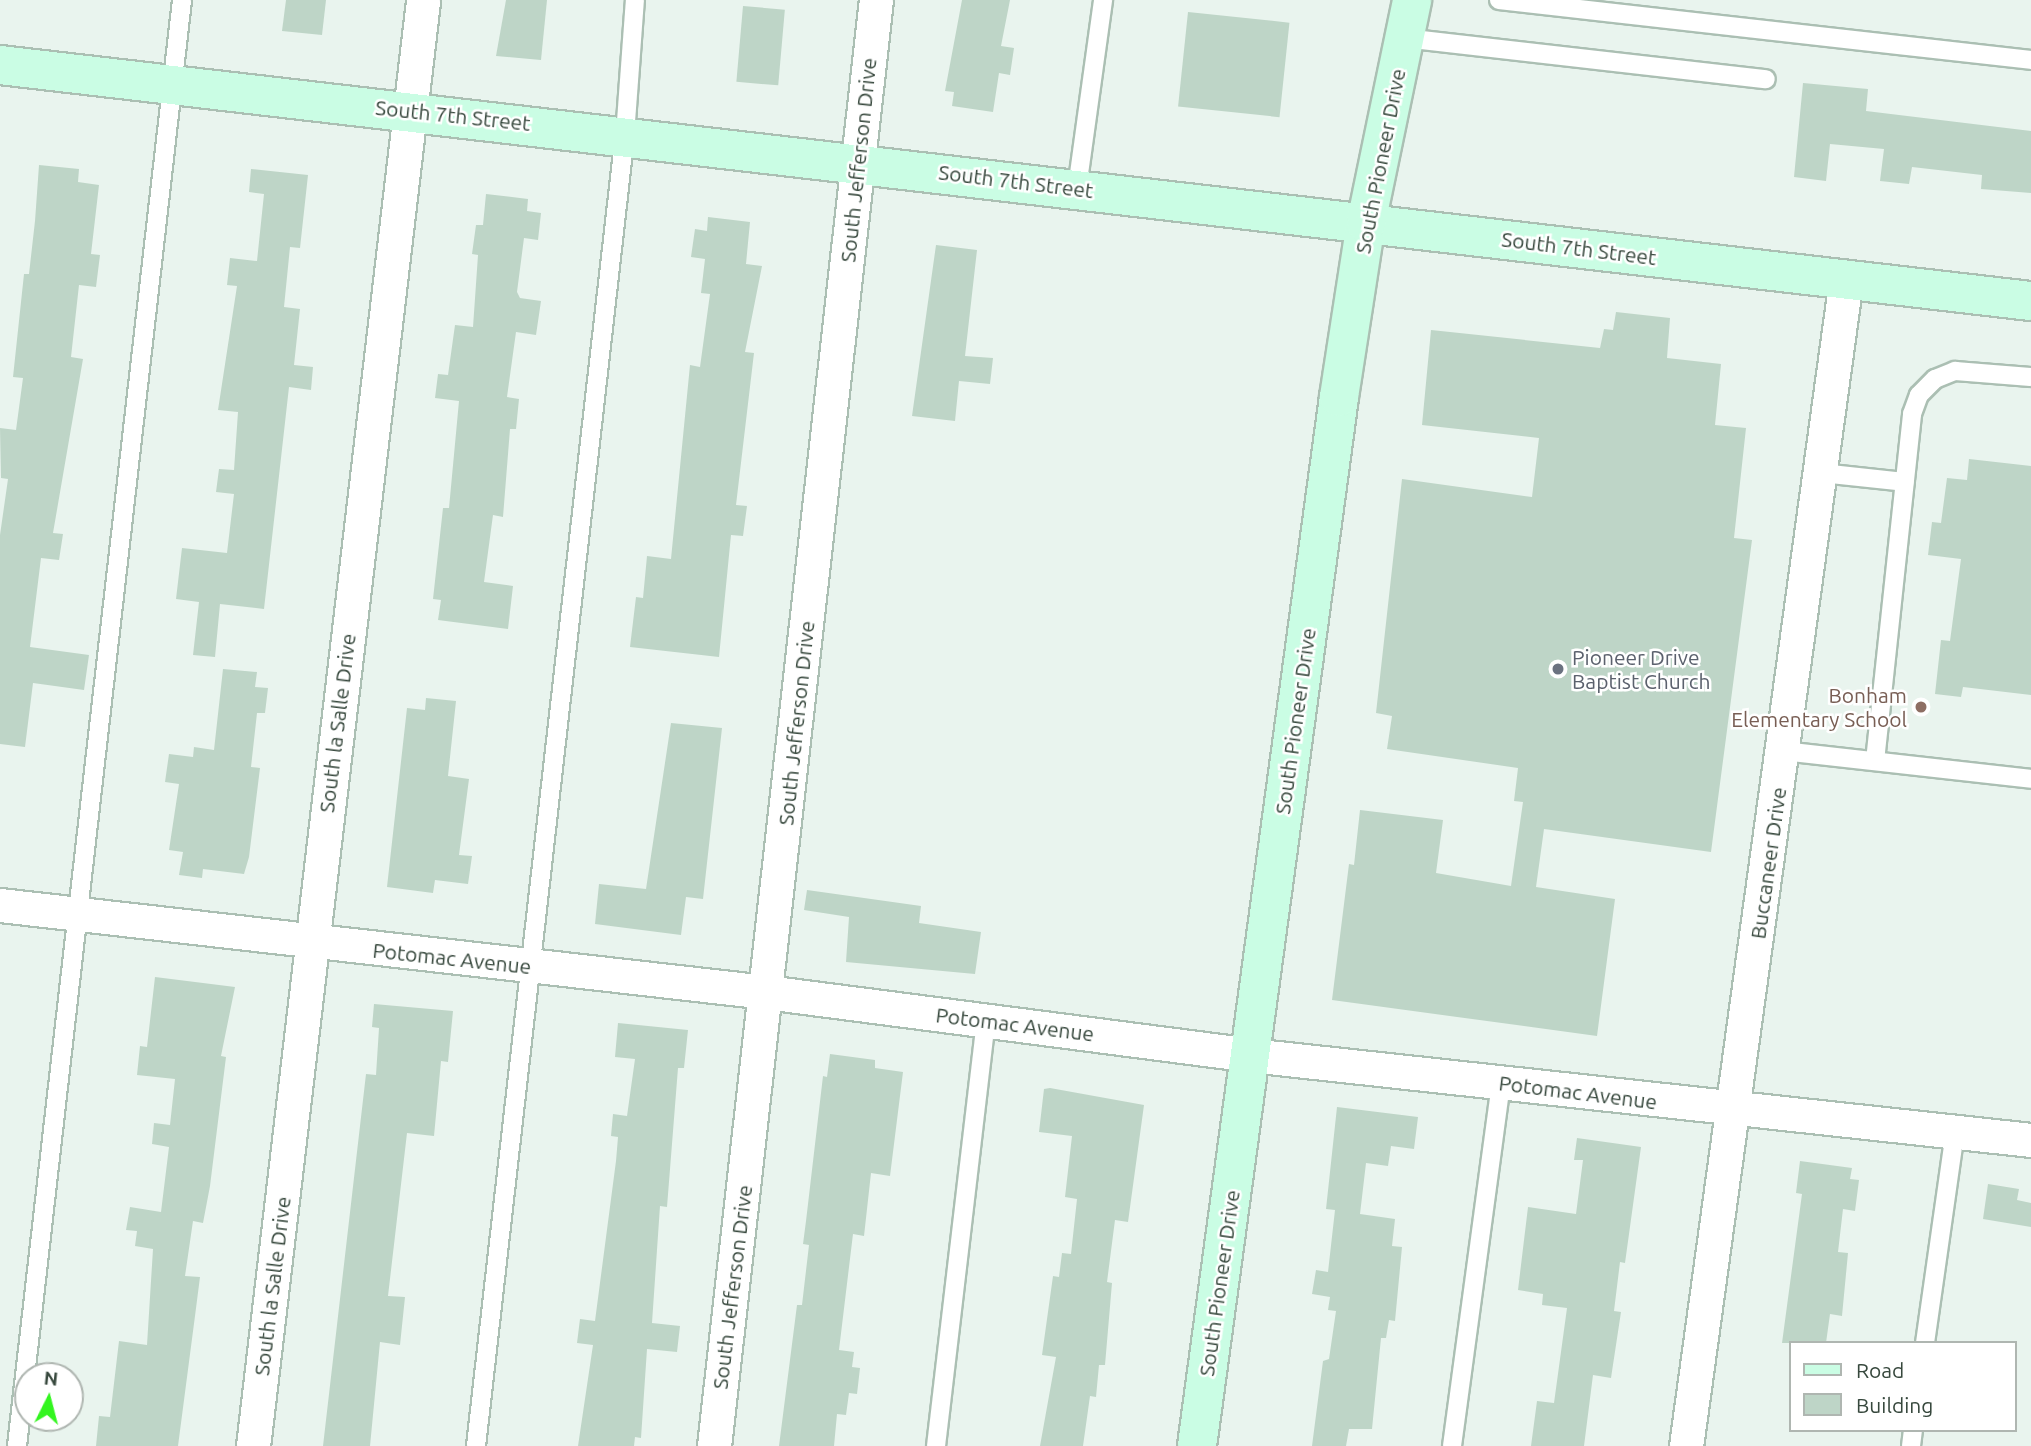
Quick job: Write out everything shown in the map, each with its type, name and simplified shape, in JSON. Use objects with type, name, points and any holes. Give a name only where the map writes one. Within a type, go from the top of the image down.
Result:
[{"type":"main road","name":"South Pioneer Drive","points":[[1197,1446],[1366,223],[1412,0]]},
{"type":"main road","name":"South 7th Street","points":[[0,65],[858,162],[2031,301]]},
{"type":"street","name":"South la Salle Drive","points":[[253,1446],[423,0]]},
{"type":"street","name":"South Jefferson Drive","points":[[714,1446],[876,0]]},
{"type":"street","name":"Buccaneer Drive","points":[[1686,1446],[1735,1110],[1846,280]]},
{"type":"street","name":"Potomac Avenue","points":[[0,905],[766,992],[1250,1055],[1735,1110],[2031,1140]]},
{"type":"lane","points":[[17,1446],[81,915],[183,0]]},
{"type":"lane","points":[[476,1446],[625,135],[635,0]]},
{"type":"lane","points":[[1077,188],[1103,0]]},
{"type":"lane","points":[[1499,0],[2031,60]]},
{"type":"lane","points":[[1404,38],[1766,79]]},
{"type":"lane","points":[[1875,761],[1912,414],[1919,395],[1935,379],[1955,371],[2031,377]]},
{"type":"lane","points":[[1821,473],[1905,482]]},
{"type":"lane","points":[[1783,751],[2031,779]]},
{"type":"lane","points":[[936,1446],[986,1020]]},
{"type":"lane","points":[[1452,1446],[1501,1083]]},
{"type":"lane","points":[[1925,1341],[1955,1133]]},
{"type":"building","points":[[286,0],[326,0],[322,35],[282,31]]},
{"type":"building","points":[[506,0],[547,0],[541,60],[496,56]]},
{"type":"building","points":[[962,0],[1010,0],[1001,46],[1014,48],[1010,75],[999,73],[993,112],[952,106],[954,92],[945,91]]},
{"type":"building","points":[[743,6],[785,10],[778,85],[736,82]]},
{"type":"building","points":[[1188,12],[1289,23],[1280,117],[1178,106]]},
{"type":"building","points":[[1803,83],[1868,89],[1866,111],[2031,131],[2031,193],[1981,189],[1982,175],[1912,167],[1909,184],[1880,181],[1884,149],[1830,144],[1826,181],[1794,177]]},
{"type":"building","points":[[39,165],[79,169],[78,182],[99,185],[91,254],[100,255],[96,287],[79,285],[71,357],[83,359],[53,533],[63,534],[59,560],[41,558],[30,647],[89,655],[84,690],[33,683],[25,747],[0,744],[0,535],[8,479],[1,478],[0,428],[16,430],[23,378],[13,377],[24,274],[29,274]]},
{"type":"building","points":[[251,169],[308,175],[300,248],[290,247],[284,307],[300,309],[294,365],[313,367],[311,390],[289,387],[264,609],[220,604],[215,657],[193,655],[199,602],[176,599],[182,548],[227,553],[234,494],[216,492],[219,469],[234,470],[238,412],[218,410],[237,286],[227,285],[230,258],[257,261],[264,194],[249,192]]},
{"type":"building","points":[[486,194],[528,199],[527,211],[541,213],[538,240],[524,238],[517,292],[520,298],[541,301],[536,335],[516,332],[507,397],[519,399],[516,429],[510,429],[503,517],[493,515],[484,582],[513,586],[508,629],[438,620],[441,600],[433,599],[443,508],[449,508],[459,401],[435,398],[438,374],[448,375],[455,325],[473,327],[478,255],[472,254],[476,225],[483,225]]},
{"type":"building","points":[[708,217],[750,222],[746,264],[762,266],[745,352],[754,353],[736,505],[747,506],[743,536],[731,535],[719,657],[630,647],[636,597],[643,598],[647,556],[671,559],[690,365],[700,367],[710,294],[701,293],[705,259],[691,257],[695,229],[707,231]]},
{"type":"building","points":[[936,245],[977,250],[965,356],[993,358],[990,384],[959,381],[955,421],[912,416]]},
{"type":"building","name":"Pioneer Drive Baptist Church","points":[[1616,312],[1670,318],[1667,358],[1721,364],[1715,425],[1746,428],[1734,538],[1752,540],[1711,852],[1544,829],[1536,887],[1615,899],[1597,1036],[1332,1000],[1349,864],[1354,865],[1360,810],[1443,820],[1436,873],[1511,886],[1523,802],[1514,801],[1518,768],[1387,749],[1392,716],[1376,713],[1402,479],[1532,497],[1539,438],[1422,425],[1431,330],[1600,348],[1604,329],[1613,330]]},
{"type":"building","points":[[1969,459],[2031,466],[2031,695],[1963,687],[1961,697],[1935,694],[1941,640],[1950,641],[1961,559],[1928,555],[1932,522],[1941,523],[1947,478],[1967,480]]},
{"type":"building","points":[[223,669],[257,672],[255,687],[268,688],[265,713],[257,713],[251,767],[260,768],[249,857],[244,874],[203,869],[202,878],[179,875],[183,852],[169,850],[179,784],[165,782],[169,754],[193,757],[194,747],[214,750]]},
{"type":"building","points":[[426,698],[456,701],[448,776],[469,779],[459,855],[472,856],[468,884],[435,880],[433,893],[387,887],[407,708],[425,710]]},
{"type":"building","points":[[671,723],[722,728],[703,899],[686,897],[681,935],[595,924],[599,884],[646,889]]},
{"type":"building","points":[[807,890],[921,906],[919,923],[981,932],[975,974],[846,962],[849,917],[804,910]]},
{"type":"building","points":[[155,977],[235,987],[221,1056],[226,1057],[210,1186],[203,1223],[193,1221],[185,1276],[200,1277],[178,1446],[96,1446],[99,1416],[110,1417],[119,1341],[147,1345],[153,1249],[135,1246],[137,1231],[126,1230],[130,1207],[161,1212],[169,1147],[152,1144],[154,1123],[170,1125],[175,1079],[137,1075],[140,1046],[147,1047]]},
{"type":"building","points":[[374,1004],[453,1011],[448,1062],[441,1061],[434,1136],[407,1133],[388,1296],[405,1297],[400,1345],[380,1342],[370,1446],[323,1446],[366,1074],[376,1075],[379,1028],[372,1027]]},
{"type":"building","points":[[618,1023],[688,1030],[684,1068],[678,1068],[667,1207],[660,1206],[652,1323],[680,1326],[677,1352],[647,1349],[641,1438],[635,1437],[634,1446],[578,1446],[593,1345],[577,1343],[580,1319],[595,1321],[616,1161],[618,1137],[611,1136],[613,1114],[627,1116],[635,1059],[615,1057]]},
{"type":"building","points":[[830,1054],[875,1060],[875,1068],[903,1072],[890,1176],[871,1173],[864,1236],[853,1234],[839,1350],[854,1352],[852,1367],[860,1368],[857,1394],[849,1393],[846,1415],[837,1414],[834,1446],[779,1446],[797,1305],[802,1305],[809,1245],[803,1244],[823,1076],[827,1077]]},
{"type":"building","points":[[1044,1089],[1144,1105],[1128,1222],[1115,1220],[1107,1282],[1112,1283],[1105,1365],[1099,1365],[1096,1397],[1090,1396],[1083,1446],[1040,1446],[1056,1357],[1042,1355],[1053,1276],[1059,1277],[1062,1253],[1071,1254],[1077,1199],[1065,1197],[1072,1136],[1039,1132]]},
{"type":"building","points":[[1337,1107],[1418,1117],[1414,1149],[1391,1146],[1388,1166],[1366,1163],[1360,1214],[1395,1219],[1392,1246],[1402,1247],[1395,1321],[1389,1320],[1386,1338],[1381,1338],[1372,1429],[1349,1429],[1346,1446],[1312,1446],[1323,1361],[1329,1359],[1336,1311],[1328,1310],[1330,1297],[1312,1294],[1316,1270],[1328,1272],[1335,1210],[1326,1209]]},
{"type":"building","points":[[1577,1138],[1641,1147],[1625,1263],[1620,1262],[1614,1311],[1621,1312],[1611,1378],[1593,1375],[1584,1446],[1531,1446],[1537,1401],[1554,1403],[1567,1308],[1542,1305],[1543,1294],[1518,1290],[1528,1207],[1576,1214],[1583,1160],[1574,1160]]},
{"type":"building","points":[[1800,1161],[1852,1168],[1850,1179],[1859,1180],[1855,1211],[1843,1209],[1838,1252],[1848,1253],[1842,1316],[1830,1314],[1826,1341],[1782,1343],[1802,1194],[1796,1193]]},
{"type":"building","points":[[1988,1184],[2019,1189],[2017,1200],[2031,1203],[2031,1227],[1983,1219]]},
{"type":"place","name":"Pioneer Drive Baptist Church","points":[[1558,669]]},
{"type":"place","name":"Bonham Elementary School","points":[[1921,707]]}]
